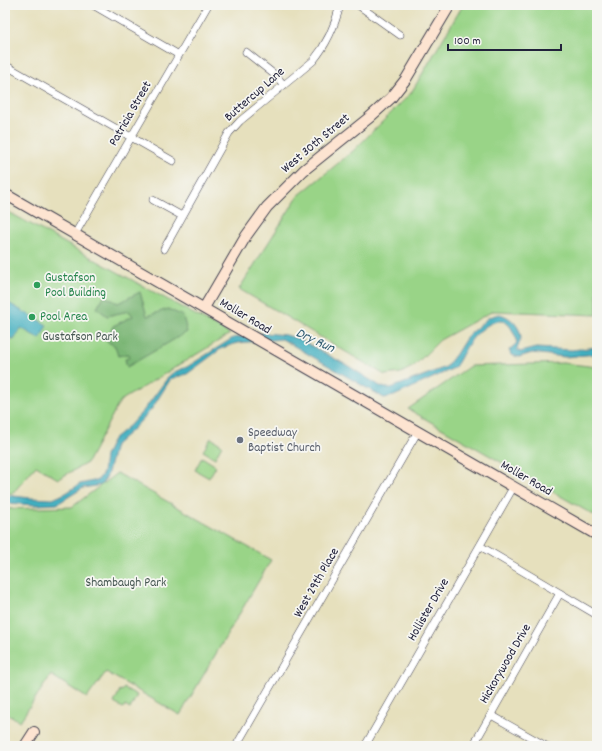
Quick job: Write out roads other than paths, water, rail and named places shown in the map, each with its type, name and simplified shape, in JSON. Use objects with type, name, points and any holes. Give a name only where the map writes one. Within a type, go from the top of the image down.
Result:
[{"type":"street","points":[[93,5],[179,55]]},
{"type":"street","name":"Patricia Street","points":[[75,234],[208,5]]},
{"type":"street","name":"Buttercup Lane","points":[[164,249],[229,133],[240,121],[308,66],[320,53],[332,32],[340,5]]},
{"type":"street","points":[[358,5],[400,35]]},
{"type":"street","name":"West 30th Street","points":[[204,308],[246,236],[267,207],[304,170],[370,117],[391,98],[406,79],[450,5]]},
{"type":"street","points":[[246,52],[275,75],[284,85]]},
{"type":"street","points":[[5,65],[173,161]]},
{"type":"street","name":"Moller Road","points":[[5,194],[597,535]]},
{"type":"street","points":[[153,200],[182,216]]},
{"type":"street","name":"West 29th Place","points":[[236,746],[418,431]]},
{"type":"street","name":"Hollister Drive","points":[[365,746],[514,486]]},
{"type":"street","points":[[480,546],[597,615]]},
{"type":"street","name":"Hickorywood Drive","points":[[473,746],[560,593]]},
{"type":"street","points":[[491,715],[546,746]]},
{"type":"street","points":[[25,746],[34,732]]},
{"type":"water","points":[[5,301],[47,325],[40,339],[21,328],[14,340],[5,335],[5,326],[8,321],[5,319]]},
{"type":"water","name":"Dry Run","points":[[499,314],[511,319],[519,329],[521,340],[517,349],[520,352],[536,348],[572,350],[597,347],[597,354],[565,357],[532,353],[519,357],[511,355],[509,350],[516,344],[517,340],[508,324],[503,321],[496,321],[477,333],[454,368],[394,396],[384,398],[282,339],[237,343],[222,348],[187,374],[170,380],[151,410],[115,445],[107,476],[101,485],[83,488],[57,504],[36,505],[5,503],[5,495],[53,499],[80,484],[98,480],[103,473],[105,456],[113,439],[129,426],[144,410],[169,376],[174,372],[187,367],[233,338],[264,333],[286,335],[299,339],[350,367],[380,386],[391,388],[446,367],[468,335],[489,317]]},
{"type":"place","name":"Gustafson Pool Building","points":[[37,285]]},
{"type":"place","name":"Pool Area","points":[[32,317]]},
{"type":"place","name":"Speedway Baptist Church","points":[[240,440]]},
{"type":"park label","name":"Gustafson Park","points":[[80,337]]},
{"type":"park label","name":"Shambaugh Park","points":[[126,583]]}]
